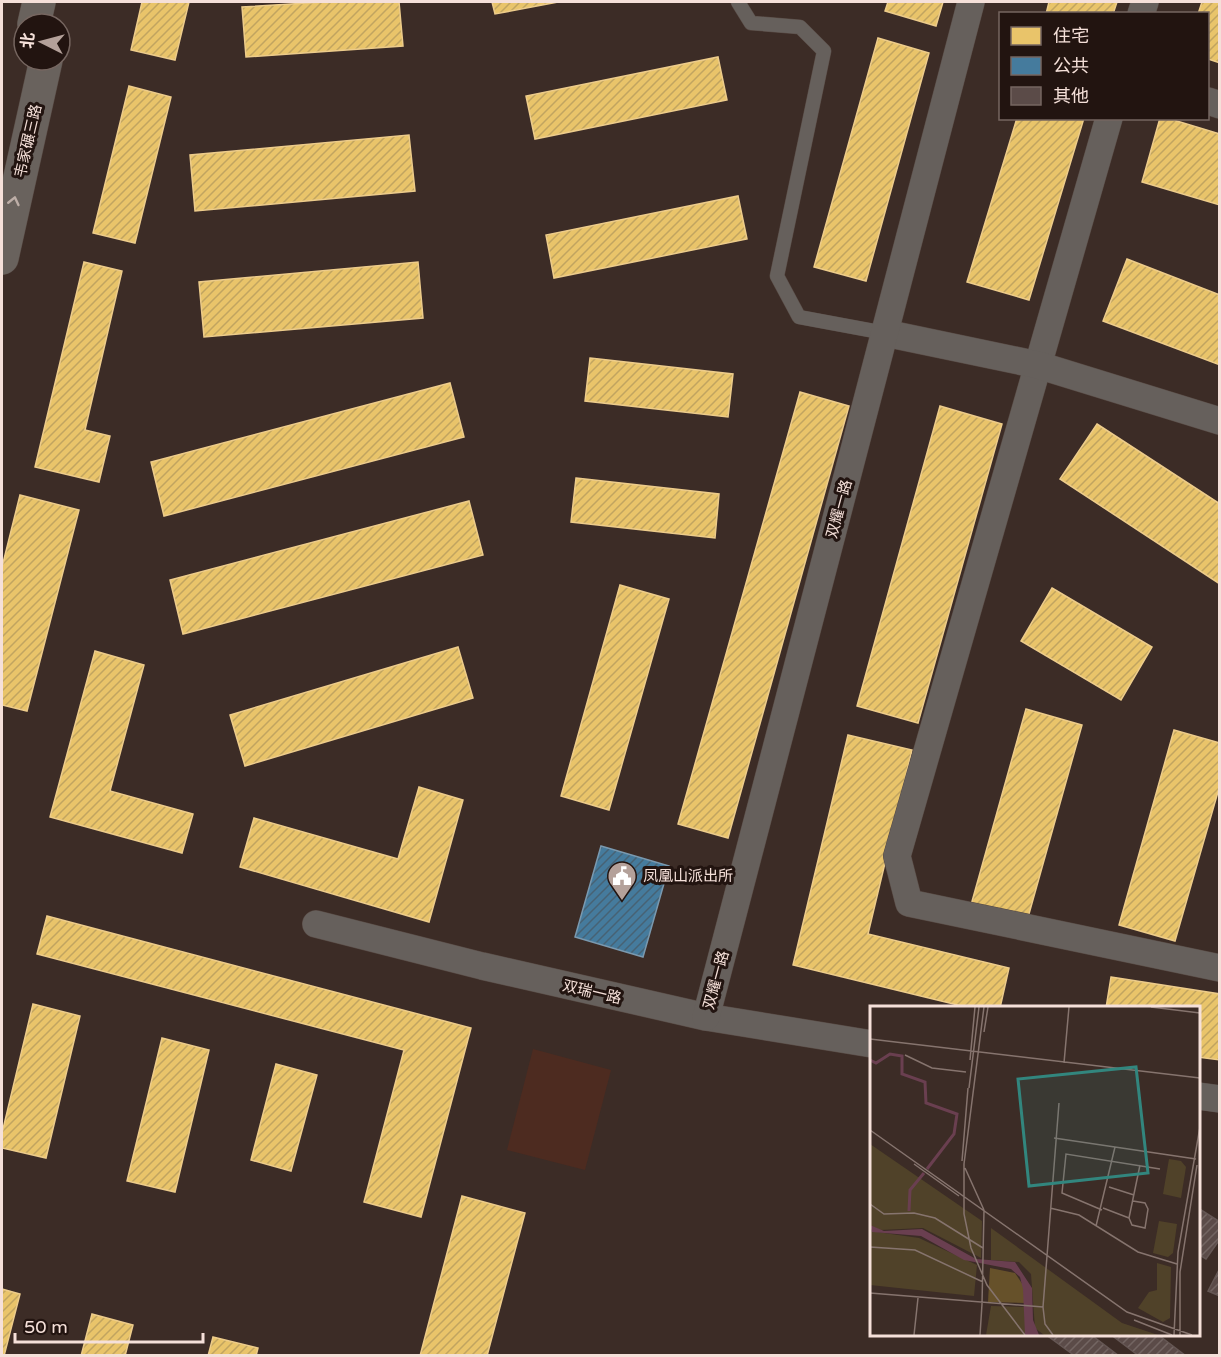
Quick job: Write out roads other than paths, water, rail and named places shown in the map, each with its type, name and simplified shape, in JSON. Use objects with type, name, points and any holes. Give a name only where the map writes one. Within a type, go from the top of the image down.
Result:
[{"type":"main road","name":"韦家碾三路","points":[[2,165],[23,72]]},
{"type":"main road","name":"韦家碾三路","points":[[2,258],[43,72]]},
{"type":"street","name":"双耀一路","points":[[706,1017],[971,2]]},
{"type":"street","points":[[1109,120],[897,856],[909,903],[1220,968]]},
{"type":"street","points":[[885,333],[1038,365],[1220,421]]},
{"type":"street","name":"双瑞一路","points":[[316,924],[482,966],[706,1017],[870,1044]]},
{"type":"street","points":[[1200,1095],[1220,1099]]},
{"type":"lane","points":[[738,2],[751,23],[800,27],[824,51],[777,276],[799,317],[885,333]]},
{"type":"place","name":"凤凰山派出所","points":[[622,902]]}]
